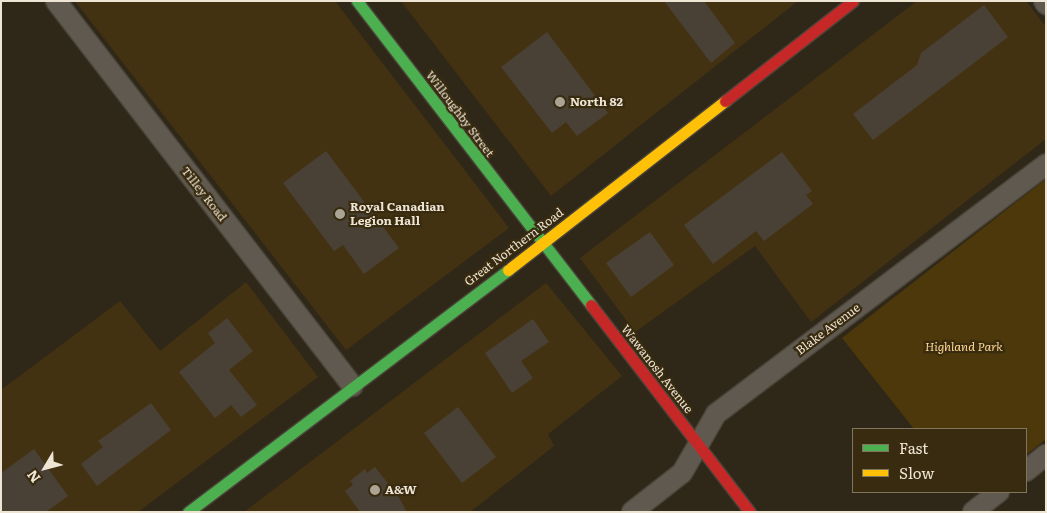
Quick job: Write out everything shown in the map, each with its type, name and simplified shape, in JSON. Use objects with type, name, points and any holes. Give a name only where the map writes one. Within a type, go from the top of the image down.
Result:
[{"type":"main road","name":"Willoughby Street","points":[[356,1],[542,244]]},
{"type":"main road","name":"Great Northern Road","points":[[188,512],[542,244],[853,1]]},
{"type":"main road","name":"Wawanosh Avenue","points":[[542,244],[750,512]]},
{"type":"street","name":"Tilley Road","points":[[56,1],[353,386]]},
{"type":"street","name":"Blake Avenue","points":[[632,512],[682,473],[716,414],[1046,164]]},
{"type":"street","points":[[1027,470],[1046,455]]},
{"type":"street","points":[[974,512],[998,493]]},
{"type":"shaded area","points":[[75,1],[335,1],[509,228],[346,350]]},
{"type":"shaded area","points":[[401,1],[798,1],[551,196]]},
{"type":"shaded area","points":[[917,1],[1026,1],[1046,27],[1046,139],[811,322],[755,246],[635,332],[580,258]]},
{"type":"shaded area","points":[[246,282],[318,377],[138,512],[1,512],[1,390],[120,301],[160,351]]},
{"type":"shaded area","points":[[546,283],[622,376],[548,434],[554,446],[470,512],[244,512]]},
{"type":"green space","name":"Highland Park","points":[[1046,179],[1046,439],[1027,454],[1027,428],[913,428],[842,338]]},
{"type":"building","points":[[664,1],[704,1],[735,43],[711,63]]},
{"type":"building","points":[[984,5],[1008,37],[873,140],[853,114],[917,65],[921,53]]},
{"type":"building","points":[[547,32],[608,113],[577,136],[566,122],[552,133],[501,67]]},
{"type":"building","name":"Royal Canadian Legion Hall","points":[[326,151],[399,248],[364,274],[343,245],[334,251],[283,183]]},
{"type":"building","points":[[782,152],[812,191],[806,195],[813,204],[764,241],[756,231],[713,264],[684,225]]},
{"type":"building","points":[[650,232],[674,265],[631,297],[606,263]]},
{"type":"building","points":[[227,318],[253,351],[229,370],[257,405],[241,417],[231,405],[215,418],[179,372],[215,343],[208,333]]},
{"type":"building","points":[[533,319],[549,342],[521,361],[533,378],[512,393],[485,353]]},
{"type":"building","points":[[151,403],[171,430],[97,486],[81,464],[103,447],[98,441]]},
{"type":"building","points":[[458,407],[496,457],[462,483],[424,433]]},
{"type":"building","points":[[34,449],[68,496],[46,512],[1,512],[1,473]]},
{"type":"building","name":"A&W","points":[[375,467],[398,496],[407,512],[360,512],[345,491],[353,485],[350,481],[365,469],[367,473]]},
{"type":"traffic: fast","points":[[357,1],[591,305]]},
{"type":"traffic: fast","points":[[188,512],[508,270]]},
{"type":"traffic: slow","points":[[508,270],[725,101]]},
{"type":"traffic: jam","points":[[725,101],[853,1]]},
{"type":"traffic: jam","points":[[591,305],[750,512]]},
{"type":"place","name":"North 82","points":[[560,102]]},
{"type":"place","name":"Royal Canadian Legion Hall","points":[[340,214]]},
{"type":"place","name":"A&W","points":[[375,490]]}]
